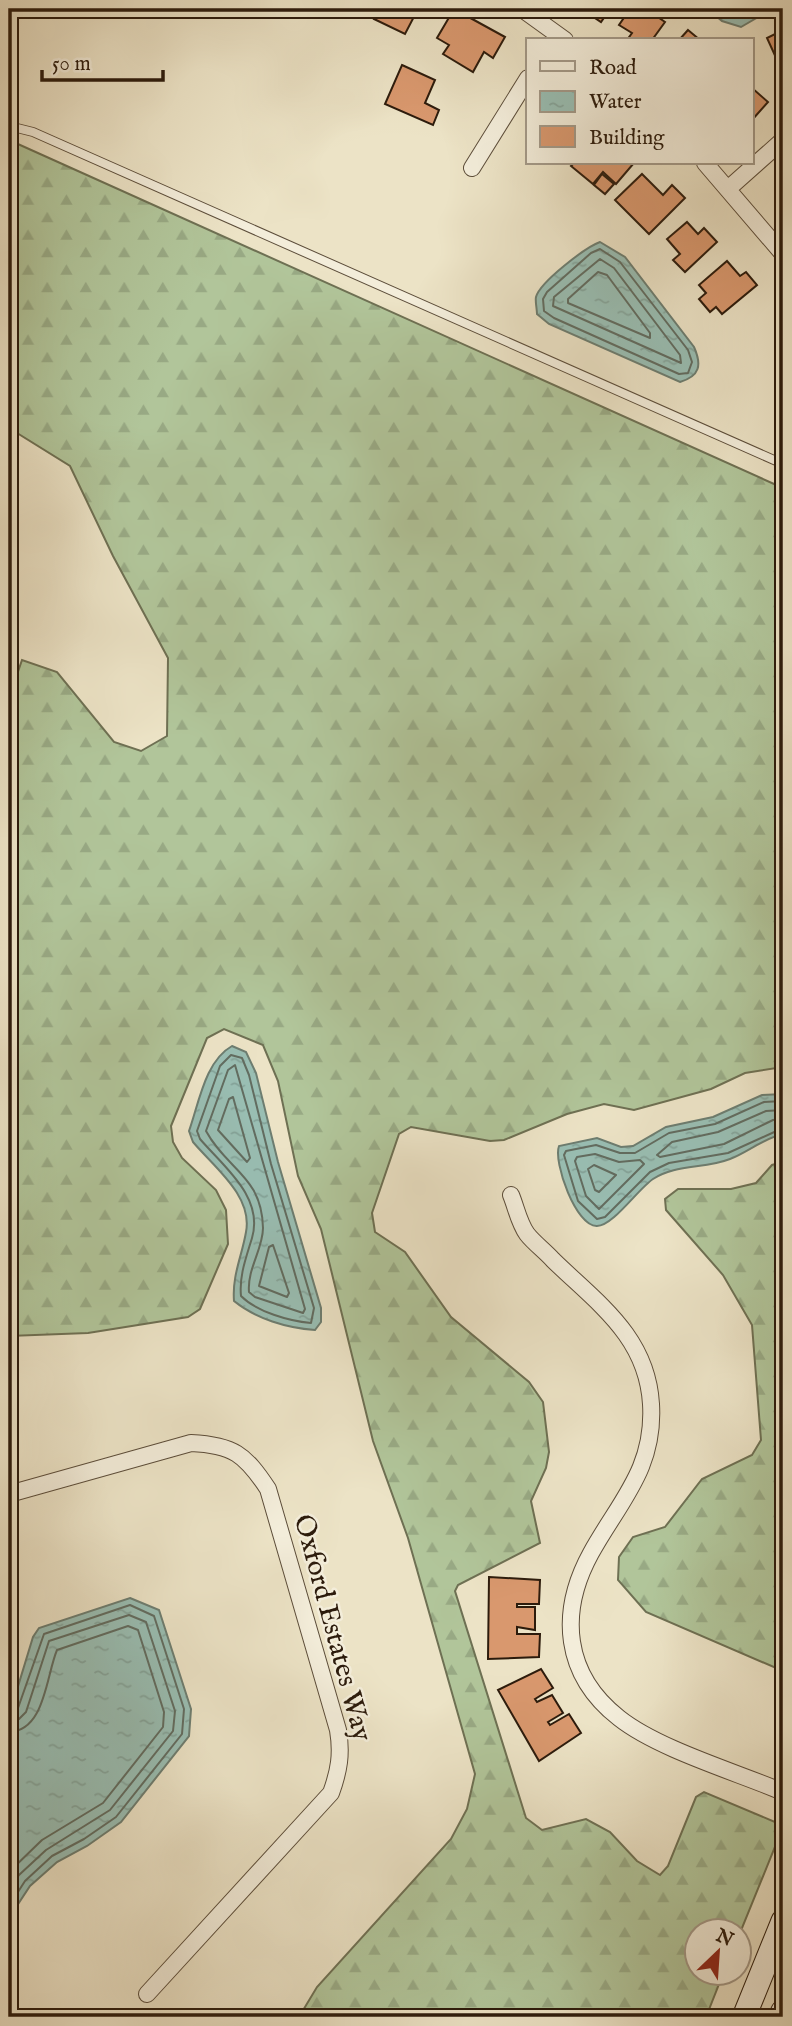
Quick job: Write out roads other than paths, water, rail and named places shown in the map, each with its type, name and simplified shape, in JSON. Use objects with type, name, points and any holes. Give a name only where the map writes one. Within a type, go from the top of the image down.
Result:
[{"type":"main road","points":[[744,2017],[783,1921]]},
{"type":"main road","points":[[780,2017],[783,2011]]},
{"type":"street","points":[[522,9],[559,38]]},
{"type":"street","points":[[472,168],[526,81]]},
{"type":"street","points":[[729,188],[783,140]]},
{"type":"street","points":[[706,164],[783,254]]},
{"type":"street","points":[[511,1195],[527,1233],[607,1307],[639,1353],[652,1404],[648,1447],[636,1484],[591,1553],[574,1591],[569,1622],[575,1657],[590,1690],[620,1719],[662,1742],[783,1792]]},
{"type":"street","name":"Oxford Estates Way","points":[[9,1494],[191,1443],[218,1445],[237,1452],[254,1468],[268,1489],[338,1730],[341,1751],[338,1773],[331,1793],[147,1994]]},
{"type":"lane","points":[[9,126],[33,132],[337,264],[783,464]]},
{"type":"water","points":[[708,9],[772,9],[741,27],[722,21]]},
{"type":"water","points":[[600,242],[625,257],[694,347],[698,369],[692,377],[680,382],[549,324],[537,314],[536,297],[546,283],[575,258]]},
{"type":"water","points":[[232,1046],[246,1052],[256,1073],[278,1162],[321,1308],[321,1322],[315,1330],[272,1322],[234,1301],[236,1274],[246,1232],[244,1206],[230,1183],[193,1142],[189,1131],[209,1072],[215,1062]]},
{"type":"water","points":[[783,1094],[783,1134],[730,1159],[662,1174],[603,1224],[589,1224],[574,1205],[559,1165],[559,1146],[597,1138],[621,1147],[633,1146],[666,1127],[713,1117],[762,1095]]},
{"type":"water","points":[[130,1598],[159,1610],[191,1709],[189,1736],[121,1822],[87,1846],[57,1862],[30,1886],[9,1918],[9,1716],[33,1637],[39,1628]]}]
